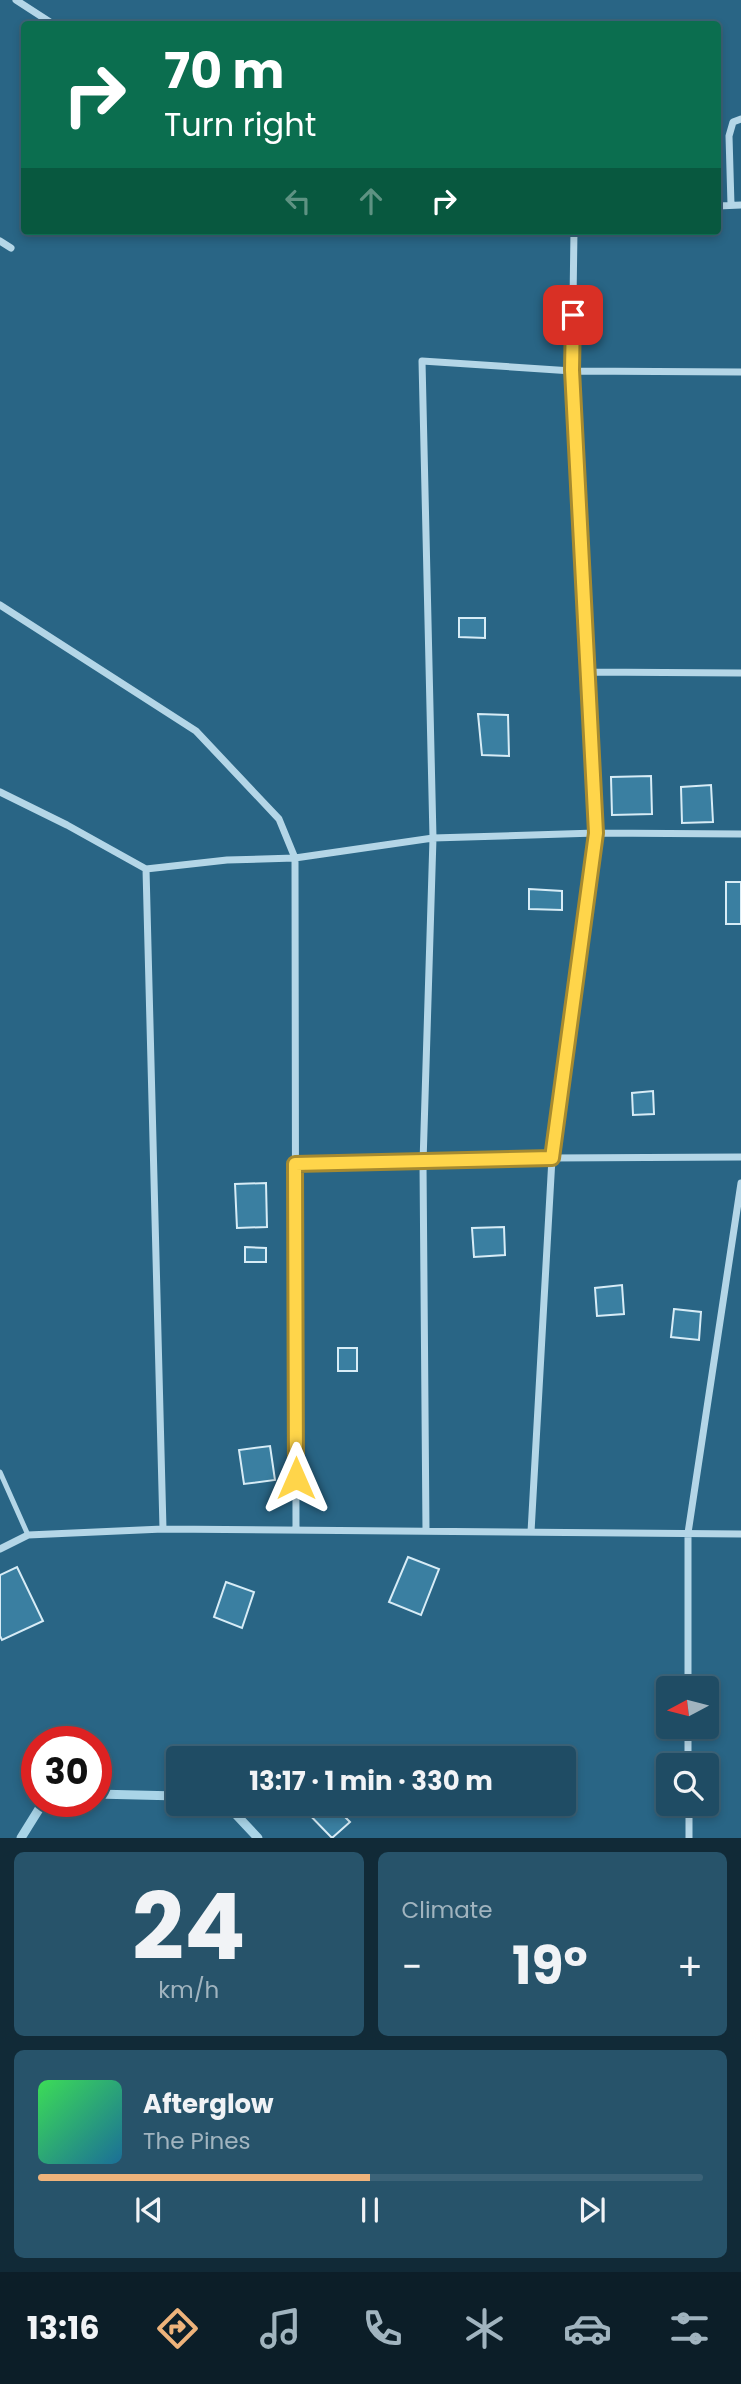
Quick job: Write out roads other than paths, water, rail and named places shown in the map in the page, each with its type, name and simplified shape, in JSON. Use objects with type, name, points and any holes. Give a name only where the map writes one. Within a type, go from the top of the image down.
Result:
[{"type":"street","points":[[16,0],[48,21]]},
{"type":"street","points":[[731,205],[729,136],[733,122],[741,119]]},
{"type":"street","points":[[721,206],[741,205]]},
{"type":"street","points":[[531,1532],[552,1158],[596,833],[572,370],[574,235]]},
{"type":"street","points":[[0,241],[11,248]]},
{"type":"street","points":[[426,1531],[423,1163],[433,838],[422,362],[572,370],[741,372]]},
{"type":"street","points":[[0,605],[196,731],[279,819],[295,858],[296,1530]]},
{"type":"street","points":[[587,672],[741,673]]},
{"type":"street","points":[[0,792],[146,869],[227,860],[295,858],[433,838],[596,833],[741,834]]},
{"type":"street","points":[[146,869],[163,1529]]},
{"type":"street","points":[[295,1164],[741,1157]]},
{"type":"street","points":[[688,1676],[688,1533],[741,1183]]},
{"type":"street","points":[[0,1549],[28,1535],[163,1529],[741,1534]]},
{"type":"street","points":[[689,1816],[689,1838]]},
{"type":"lane","points":[[0,1472],[28,1535]]},
{"type":"waterway","points":[[112,1794],[166,1796]]},
{"type":"waterway","points":[[237,1816],[258,1838]]},
{"type":"waterway","points":[[21,1838],[34,1817]]}]
